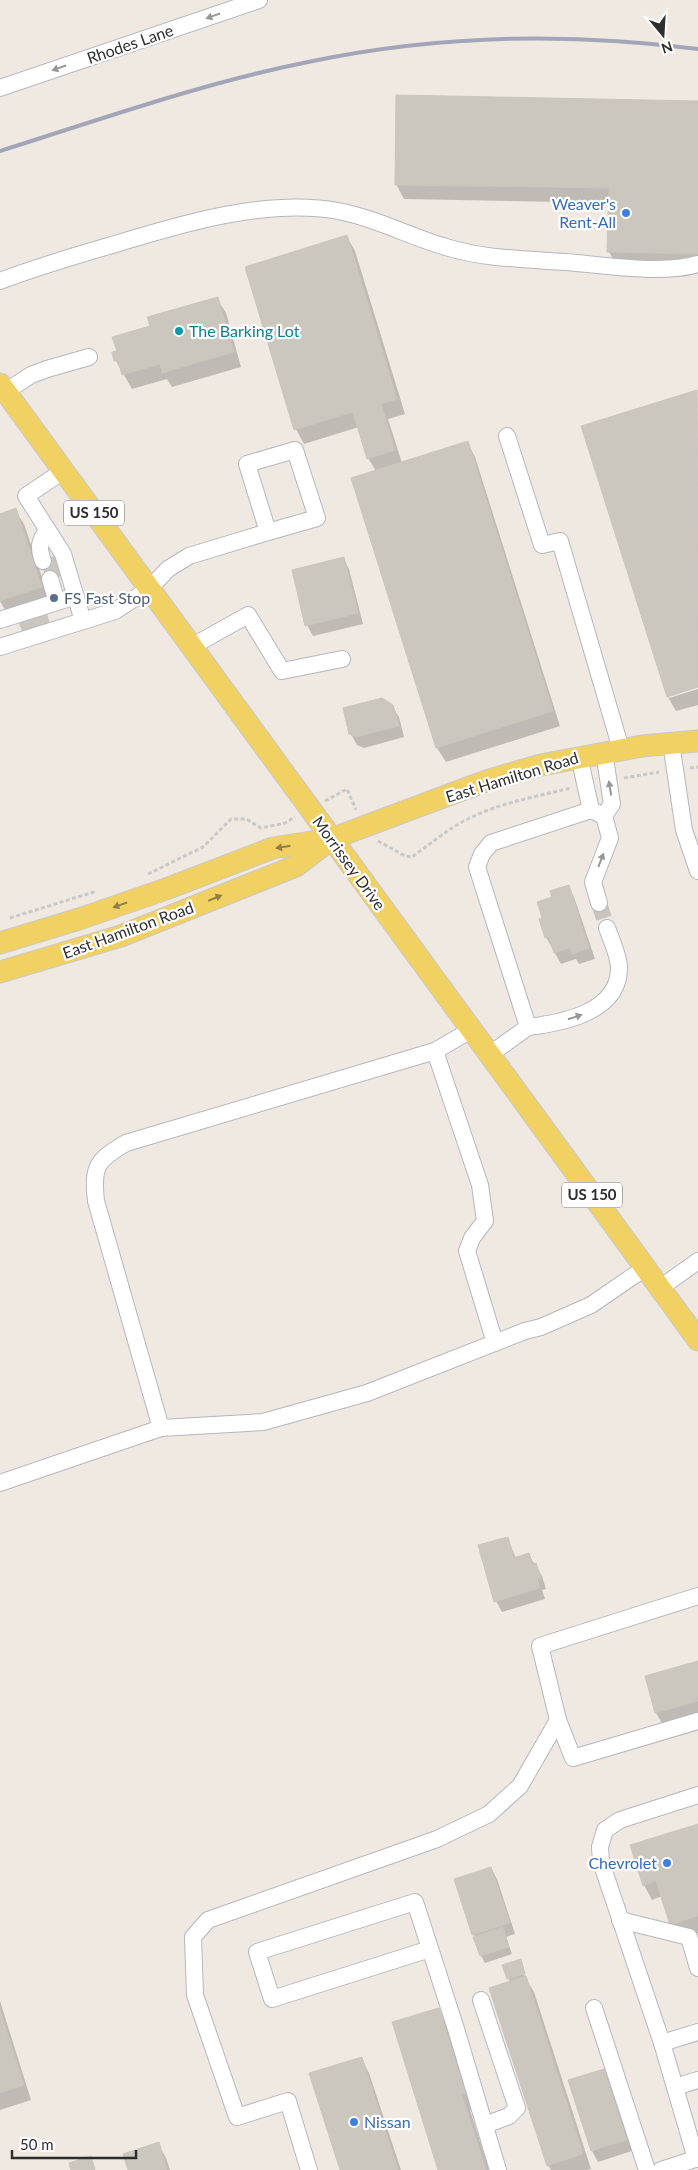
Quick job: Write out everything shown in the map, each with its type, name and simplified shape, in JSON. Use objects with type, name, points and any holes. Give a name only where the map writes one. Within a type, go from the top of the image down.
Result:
[{"type":"main road","name":"Morrissey Drive","points":[[3,388],[698,1340]]},
{"type":"main road","name":"East Hamilton Road","points":[[0,943],[166,890],[272,848],[331,839],[486,781],[541,765],[612,750],[698,741]]},
{"type":"main road","name":"East Hamilton Road","points":[[0,972],[121,936],[277,874],[296,866],[331,839]]},
{"type":"street","name":"Rhodes Lane","points":[[0,88],[259,0]]},
{"type":"street","points":[[0,281],[32,268],[162,230],[217,217],[267,209],[338,211],[367,218],[446,248],[481,255],[663,268],[698,264]]},
{"type":"street","points":[[3,388],[39,372],[89,357]]},
{"type":"street","points":[[507,436],[542,546],[560,541],[612,750],[612,804],[598,813],[491,843],[482,854],[477,867],[528,1027]]},
{"type":"street","points":[[76,596],[0,621],[4,646],[115,611],[149,589],[168,569],[189,556],[317,518],[295,450],[247,464],[268,532]]},
{"type":"street","points":[[63,471],[26,496],[63,554],[83,621]]},
{"type":"street","points":[[43,561],[39,547],[40,540],[48,530]]},
{"type":"street","points":[[50,579],[57,602]]},
{"type":"street","points":[[191,647],[248,614],[282,671],[342,659]]},
{"type":"street","points":[[672,743],[684,830],[698,871]]},
{"type":"street","points":[[579,756],[598,813],[610,838],[593,882],[599,903]]},
{"type":"street","points":[[490,1055],[528,1027],[554,1024],[590,1013],[613,991],[619,968],[607,928]]},
{"type":"street","points":[[161,1428],[96,1201],[94,1185],[97,1170],[103,1157],[126,1143],[435,1051],[471,1030]]},
{"type":"street","points":[[435,1051],[480,1184],[485,1221],[472,1238],[467,1251],[495,1343]]},
{"type":"street","points":[[660,1288],[698,1261]]},
{"type":"street","points":[[0,1483],[161,1428],[263,1422],[367,1393],[541,1327],[591,1305],[645,1268]]},
{"type":"street","points":[[698,1596],[540,1646],[558,1720],[573,1758],[698,1722]]},
{"type":"street","points":[[309,2170],[288,2101],[237,2117],[195,1995],[192,1968],[193,1937],[208,1920],[437,1839],[489,1814],[520,1786],[558,1720]]},
{"type":"street","points":[[661,2170],[697,2159],[692,2119],[675,2087],[601,1862],[600,1847],[605,1830],[620,1820],[698,1795]]},
{"type":"street","points":[[430,1949],[272,1999],[257,1952],[415,1902],[430,1949],[485,2125],[498,2170]]},
{"type":"street","points":[[620,1920],[689,1937],[698,1968]]},
{"type":"street","points":[[481,2000],[516,2108],[509,2116],[485,2125]]},
{"type":"street","points":[[594,2008],[647,2170]]},
{"type":"street","points":[[662,2043],[698,2032]]},
{"type":"street","points":[[675,2087],[698,2080]]},
{"type":"building","points":[[396,95],[698,101],[698,254],[607,252],[609,188],[395,185]]},
{"type":"building","points":[[347,235],[397,399],[381,404],[395,450],[367,459],[353,412],[294,430],[245,267]]},
{"type":"building","name":"The Barking Lot","points":[[218,297],[234,352],[162,373],[160,364],[122,375],[118,360],[114,361],[112,352],[117,351],[112,337],[150,326],[147,317]]},
{"type":"building","points":[[697,390],[698,687],[667,697],[581,426]]},
{"type":"building","points":[[468,441],[553,711],[436,748],[351,478]]},
{"type":"building","points":[[16,508],[42,587],[0,601],[0,514]]},
{"type":"building","points":[[59,555],[66,574],[47,580],[41,561]]},
{"type":"building","points":[[344,557],[358,613],[305,626],[292,570]]},
{"type":"building","points":[[45,608],[50,626],[24,635],[17,617]]},
{"type":"building","points":[[382,698],[393,705],[399,726],[356,737],[349,734],[343,708]]},
{"type":"building","points":[[569,885],[589,948],[572,954],[570,948],[554,953],[549,937],[545,938],[539,919],[542,918],[537,902],[552,897],[550,891]]},
{"type":"building","points":[[508,1537],[514,1558],[529,1553],[533,1565],[536,1563],[541,1578],[537,1579],[540,1588],[494,1602],[478,1545]]},
{"type":"building","points":[[698,1661],[698,1701],[655,1713],[645,1676]]},
{"type":"building","name":"Chevrolet","points":[[698,1824],[698,1916],[670,1925],[656,1881],[643,1886],[630,1845]]},
{"type":"building","points":[[491,1867],[510,1923],[472,1935],[454,1879]]},
{"type":"building","points":[[503,1927],[509,1947],[480,1956],[473,1937]]},
{"type":"building","points":[[521,1959],[525,1974],[507,1979],[502,1965]]},
{"type":"building","points":[[526,1976],[583,2154],[547,2166],[489,1988]]},
{"type":"building","points":[[439,2008],[466,2094],[462,2095],[486,2170],[438,2170],[392,2022]]},
{"type":"building","points":[[0,2010],[24,2085],[0,2093]]},
{"type":"building","name":"Nissan","points":[[362,2057],[398,2170],[340,2170],[309,2073]]},
{"type":"building","points":[[604,2069],[627,2140],[591,2151],[568,2080]]},
{"type":"building","points":[[159,2142],[167,2170],[128,2170],[123,2154]]},
{"type":"building","points":[[91,2156],[95,2170],[71,2170],[69,2163]]},
{"type":"tunnel","points":[[599,903],[607,928]]},
{"type":"railway","points":[[0,151],[153,102],[230,80],[356,53],[405,46],[503,39],[600,40],[698,49]]},
{"type":"place","name":"Weaver's Rent-All","points":[[626,213]]},
{"type":"place","name":"The Barking Lot","points":[[179,331]]},
{"type":"place","name":"FS Fast Stop","points":[[54,598]]},
{"type":"place","name":"Chevrolet","points":[[667,1863]]},
{"type":"place","name":"Nissan","points":[[354,2122]]}]
